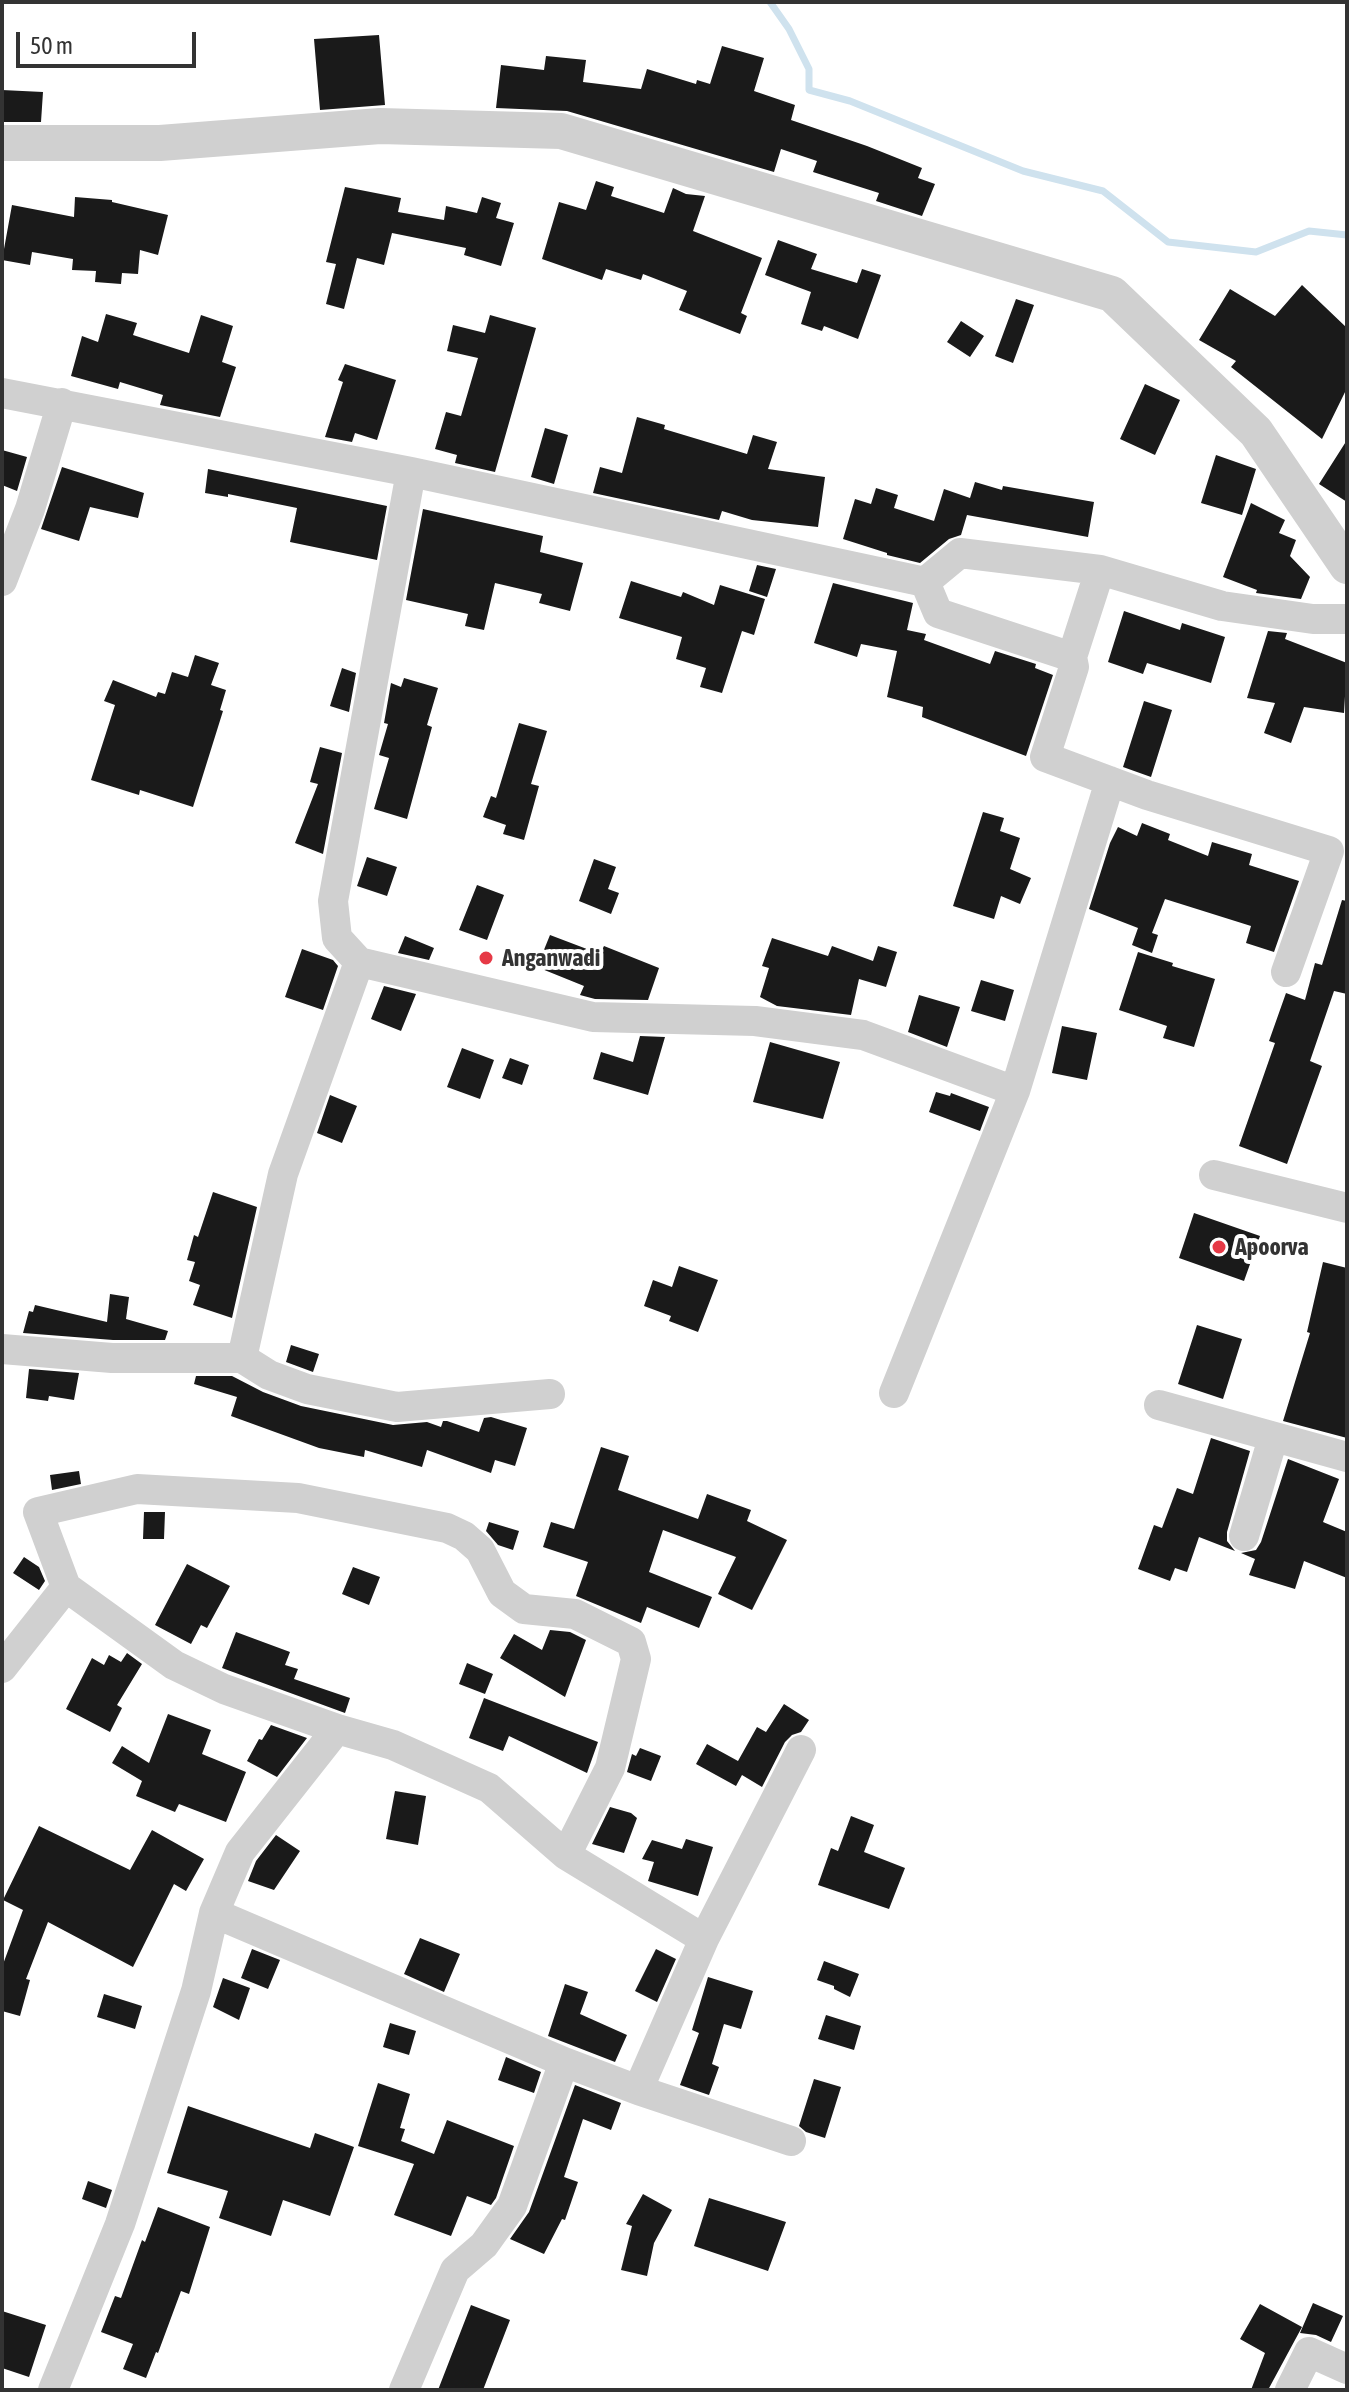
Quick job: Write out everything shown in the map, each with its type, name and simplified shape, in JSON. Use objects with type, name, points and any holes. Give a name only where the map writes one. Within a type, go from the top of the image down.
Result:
[{"type":"street","points":[[2,143],[160,143],[380,126],[561,131],[1112,294],[1256,432],[1347,566]]},
{"type":"street","points":[[2,393],[411,472],[925,582]]},
{"type":"street","points":[[2,581],[30,509],[62,403]]},
{"type":"street","points":[[411,472],[333,901],[337,938],[359,962],[593,1017],[755,1021],[863,1035],[1015,1091]]},
{"type":"street","points":[[925,582],[960,553],[1100,570],[1222,606],[1313,619],[1347,619]]},
{"type":"street","points":[[1100,570],[1072,657],[1074,667],[1045,757],[1147,795],[1329,851],[1286,972]]},
{"type":"street","points":[[925,582],[938,613],[1072,657]]},
{"type":"street","points":[[894,1393],[1015,1091],[1110,781]]},
{"type":"street","points":[[242,1358],[283,1174],[359,962]]},
{"type":"street","points":[[1214,1175],[1347,1208]]},
{"type":"street","points":[[2,1349],[112,1358],[242,1358],[269,1375],[307,1389],[397,1407],[550,1394]]},
{"type":"street","points":[[1159,1405],[1347,1457]]},
{"type":"street","points":[[1244,1536],[1273,1438]]},
{"type":"street","points":[[566,1855],[610,1768],[636,1659],[631,1642],[575,1614],[524,1609],[502,1593],[480,1550],[464,1536],[447,1528],[298,1498],[137,1489],[38,1512],[66,1587],[174,1665],[224,1689],[337,1729],[393,1745],[489,1788],[566,1855],[704,1939]]},
{"type":"street","points":[[2,1668],[66,1587]]},
{"type":"street","points":[[53,2390],[120,2224],[196,1991],[214,1913],[240,1852],[337,1729]]},
{"type":"street","points":[[638,2090],[704,1939],[801,1750]]},
{"type":"street","points":[[214,1913],[564,2062],[791,2141]]},
{"type":"street","points":[[404,2390],[455,2270],[484,2245],[512,2206],[564,2062]]},
{"type":"street","points":[[1290,2390],[1309,2352],[1347,2369]]},
{"type":"building","points":[[379,35],[385,105],[320,110],[314,39]]},
{"type":"building","points":[[722,46],[764,58],[754,91],[795,105],[791,120],[922,168],[918,178],[935,184],[922,216],[876,201],[879,193],[813,172],[817,161],[781,149],[774,172],[567,111],[496,108],[501,65],[544,70],[546,56],[586,60],[583,82],[641,89],[647,69],[696,84],[697,80],[710,84]]},
{"type":"building","points":[[2,90],[43,92],[41,122],[2,122]]},
{"type":"building","points":[[596,181],[614,187],[611,196],[664,213],[673,188],[686,194],[705,196],[693,231],[762,258],[741,313],[747,316],[740,334],[679,310],[687,291],[643,274],[641,280],[606,269],[602,280],[542,259],[559,202],[586,210]]},
{"type":"building","points":[[345,187],[401,198],[398,212],[444,220],[446,206],[477,213],[482,197],[501,203],[496,218],[514,223],[501,266],[464,255],[466,248],[392,233],[384,265],[357,258],[344,309],[326,304],[336,264],[326,262]]},
{"type":"building","points":[[75,197],[112,200],[168,215],[158,255],[140,250],[138,274],[122,273],[121,284],[95,282],[96,271],[72,270],[73,259],[32,252],[30,265],[2,260],[12,205],[74,217]]},
{"type":"building","points":[[778,240],[817,254],[811,269],[857,283],[862,269],[881,275],[858,339],[824,326],[822,331],[801,324],[811,292],[765,275]]},
{"type":"building","points":[[1302,285],[1347,328],[1347,388],[1322,439],[1231,367],[1236,361],[1199,340],[1230,289],[1275,316]]},
{"type":"building","points":[[1016,299],[1034,305],[1013,363],[995,356]]},
{"type":"building","points":[[106,314],[137,323],[133,335],[189,353],[201,315],[233,326],[222,362],[236,367],[220,417],[160,405],[163,395],[120,382],[118,389],[71,376],[82,336],[98,342]]},
{"type":"building","points":[[490,315],[536,328],[495,472],[455,463],[457,455],[435,449],[446,412],[461,416],[478,358],[447,351],[453,325],[485,333]]},
{"type":"building","points":[[961,321],[984,336],[970,357],[947,342]]},
{"type":"building","points":[[345,364],[396,380],[377,440],[355,433],[352,442],[325,437],[343,382],[338,380]]},
{"type":"building","points":[[1145,384],[1180,400],[1155,455],[1120,439]]},
{"type":"building","points":[[637,417],[665,425],[664,429],[747,454],[753,435],[777,442],[768,469],[825,477],[818,527],[752,520],[722,511],[719,520],[593,493],[600,467],[622,473]]},
{"type":"building","points":[[545,428],[568,435],[554,484],[531,477]]},
{"type":"building","points":[[1347,440],[1347,502],[1319,484]]},
{"type":"building","points":[[2,450],[27,457],[17,491],[2,485]]},
{"type":"building","points":[[1216,455],[1256,469],[1242,515],[1201,503]]},
{"type":"building","points":[[62,467],[144,493],[138,518],[90,507],[79,541],[41,529]]},
{"type":"building","points":[[208,469],[387,506],[377,560],[290,542],[297,508],[228,494],[228,497],[205,493]]},
{"type":"building","points":[[975,482],[1002,490],[1003,486],[1094,502],[1088,537],[967,515],[961,535],[949,539],[920,563],[843,539],[855,499],[871,504],[876,488],[898,495],[894,508],[934,521],[944,489],[970,498]]},
{"type":"building","points":[[1251,503],[1285,520],[1279,533],[1296,540],[1290,556],[1310,577],[1301,599],[1256,593],[1257,590],[1223,577]]},
{"type":"building","points":[[423,509],[543,536],[540,552],[583,563],[570,611],[539,603],[542,594],[495,583],[484,630],[465,626],[468,614],[406,600]]},
{"type":"building","points":[[757,565],[776,569],[767,597],[749,591]]},
{"type":"building","points":[[631,581],[681,597],[683,592],[714,605],[720,585],[765,599],[754,635],[742,631],[722,693],[700,687],[706,668],[676,659],[682,637],[619,618]]},
{"type":"building","points":[[833,583],[913,603],[907,630],[926,634],[924,640],[990,664],[995,651],[1036,664],[1035,668],[1053,675],[1026,756],[922,717],[923,707],[887,697],[897,651],[861,644],[857,657],[814,643]]},
{"type":"building","points":[[1124,611],[1180,630],[1182,623],[1225,637],[1211,683],[1147,663],[1143,674],[1108,662]]},
{"type":"building","points":[[1268,631],[1287,633],[1285,639],[1347,663],[1344,713],[1304,707],[1291,743],[1264,733],[1275,703],[1247,698]]},
{"type":"building","points":[[195,655],[219,663],[211,685],[226,690],[220,710],[223,711],[193,807],[140,790],[139,795],[91,780],[115,705],[104,701],[113,680],[156,697],[158,692],[165,694],[172,672],[188,677]]},
{"type":"building","points":[[342,668],[356,673],[349,712],[330,706]]},
{"type":"building","points":[[404,678],[438,688],[427,725],[432,727],[407,819],[374,809],[389,758],[379,755],[388,724],[384,723],[391,683],[401,687]]},
{"type":"building","points":[[1144,701],[1172,710],[1151,777],[1123,767]]},
{"type":"building","points":[[519,723],[547,731],[531,784],[539,786],[524,840],[503,834],[506,825],[483,817],[491,796],[496,798]]},
{"type":"building","points":[[320,747],[342,753],[323,854],[295,843],[318,784],[310,782]]},
{"type":"building","points":[[983,812],[1004,818],[1000,831],[1020,838],[1010,869],[1031,878],[1020,904],[1001,896],[994,919],[953,906]]},
{"type":"building","points":[[1142,823],[1170,834],[1168,840],[1208,856],[1212,842],[1252,854],[1249,865],[1299,881],[1274,952],[1246,943],[1251,926],[1165,899],[1152,933],[1158,935],[1152,953],[1132,945],[1138,928],[1089,909],[1118,827],[1137,836]]},
{"type":"building","points":[[367,857],[397,867],[387,896],[357,886]]},
{"type":"building","points":[[594,859],[616,867],[608,889],[619,893],[611,914],[579,901]]},
{"type":"building","points":[[477,885],[504,895],[487,940],[459,930]]},
{"type":"building","points":[[1342,900],[1347,901],[1347,994],[1334,991],[1310,1061],[1322,1066],[1287,1164],[1239,1146],[1275,1043],[1269,1041],[1286,993],[1305,1000],[1315,963],[1322,965]]},
{"type":"building","points":[[550,935],[600,954],[604,946],[659,968],[648,1000],[595,999],[580,995],[584,986],[537,967]]},
{"type":"building","points":[[405,936],[434,948],[429,960],[398,953]]},
{"type":"building","points":[[772,938],[828,956],[832,946],[873,961],[878,946],[897,952],[886,987],[859,979],[851,1015],[777,1006],[760,997],[769,968],[762,966]]},
{"type":"building","points":[[302,949],[333,960],[338,966],[323,1010],[285,997]]},
{"type":"building","points":[[1138,952],[1215,979],[1194,1047],[1163,1038],[1167,1026],[1119,1010]]},
{"type":"building","points":[[981,980],[1014,990],[1005,1021],[971,1011]]},
{"type":"building","points":[[384,986],[416,994],[401,1031],[371,1019]]},
{"type":"building","points":[[919,995],[960,1007],[947,1047],[908,1032]]},
{"type":"building","points":[[1062,1026],[1097,1033],[1087,1080],[1052,1073]]},
{"type":"building","points":[[640,1036],[665,1037],[648,1095],[593,1079],[601,1052],[633,1062]]},
{"type":"building","points":[[770,1042],[840,1062],[823,1119],[753,1102]]},
{"type":"building","points":[[462,1048],[494,1060],[480,1099],[447,1087]]},
{"type":"building","points":[[510,1058],[529,1065],[522,1085],[502,1078]]},
{"type":"building","points":[[936,1092],[950,1096],[951,1093],[989,1107],[980,1131],[929,1112]]},
{"type":"building","points":[[330,1095],[357,1106],[342,1143],[317,1133]]},
{"type":"building","points":[[213,1192],[257,1207],[232,1318],[193,1305],[200,1285],[189,1281],[195,1262],[187,1260]]},
{"type":"building","name":"Apoorva","points":[[1194,1213],[1260,1236],[1244,1281],[1179,1258]]},
{"type":"building","points":[[1323,1262],[1347,1268],[1347,1438],[1283,1421],[1310,1333],[1307,1332]]},
{"type":"building","points":[[679,1266],[718,1280],[698,1332],[669,1321],[671,1316],[644,1306],[653,1280],[672,1287]]},
{"type":"building","points":[[110,1294],[129,1297],[126,1319],[168,1331],[165,1340],[113,1340],[23,1333],[29,1311],[33,1312],[35,1305],[107,1322]]},
{"type":"building","points":[[1197,1325],[1242,1339],[1223,1399],[1178,1384]]},
{"type":"building","points":[[291,1345],[319,1354],[313,1372],[286,1362]]},
{"type":"building","points":[[29,1369],[79,1373],[74,1400],[49,1396],[48,1401],[26,1398]]},
{"type":"building","points":[[196,1376],[232,1376],[301,1406],[393,1425],[427,1422],[441,1427],[443,1421],[447,1421],[479,1432],[484,1418],[491,1417],[527,1428],[515,1466],[495,1460],[491,1473],[427,1450],[422,1467],[365,1450],[364,1457],[319,1448],[231,1416],[237,1397],[194,1384]]},
{"type":"building","points":[[1211,1438],[1250,1451],[1227,1532],[1227,1541],[1235,1551],[1199,1537],[1187,1572],[1175,1568],[1170,1581],[1138,1569],[1154,1525],[1162,1528],[1177,1488],[1193,1494]]},
{"type":"building","points":[[601,1447],[629,1456],[618,1490],[698,1519],[707,1494],[751,1510],[747,1521],[787,1540],[752,1610],[718,1594],[736,1557],[663,1530],[649,1572],[712,1597],[699,1628],[647,1607],[641,1623],[576,1596],[588,1562],[543,1547],[551,1522],[574,1529]]},
{"type":"building","points":[[1288,1459],[1339,1479],[1323,1522],[1347,1532],[1347,1578],[1304,1561],[1295,1589],[1249,1575],[1255,1559],[1241,1553],[1256,1550],[1261,1542]]},
{"type":"building","points":[[79,1471],[81,1484],[52,1490],[50,1475]]},
{"type":"building","points":[[144,1512],[165,1512],[164,1539],[143,1539]]},
{"type":"building","points":[[489,1522],[519,1531],[513,1550],[498,1545],[486,1531]]},
{"type":"building","points":[[24,1557],[39,1567],[45,1581],[39,1590],[13,1573]]},
{"type":"building","points":[[187,1564],[230,1586],[207,1628],[201,1625],[191,1644],[155,1625]]},
{"type":"building","points":[[353,1567],[380,1577],[369,1605],[342,1594]]},
{"type":"building","points":[[550,1630],[570,1632],[586,1640],[565,1697],[500,1658],[514,1634],[542,1650]]},
{"type":"building","points":[[236,1632],[290,1652],[285,1665],[298,1669],[294,1679],[350,1698],[345,1713],[222,1668]]},
{"type":"building","points":[[127,1653],[142,1664],[117,1705],[122,1708],[110,1732],[66,1709],[92,1658],[104,1665],[109,1655],[121,1662]]},
{"type":"building","points":[[467,1663],[493,1674],[485,1694],[459,1684]]},
{"type":"building","points":[[484,1698],[598,1742],[587,1773],[509,1736],[503,1751],[469,1738]]},
{"type":"building","points":[[784,1704],[809,1720],[801,1732],[785,1742],[762,1787],[742,1775],[736,1786],[696,1764],[707,1744],[738,1761],[757,1727],[766,1732]]},
{"type":"building","points":[[168,1714],[211,1730],[202,1754],[246,1772],[226,1822],[179,1804],[175,1812],[136,1796],[142,1781],[112,1763],[122,1746],[149,1763]]},
{"type":"building","points":[[271,1725],[307,1738],[277,1777],[247,1761]]},
{"type":"building","points":[[640,1748],[661,1756],[651,1781],[627,1772],[632,1754],[636,1756]]},
{"type":"building","points":[[395,1791],[426,1796],[418,1845],[386,1839]]},
{"type":"building","points":[[610,1807],[637,1818],[624,1853],[592,1844]]},
{"type":"building","points":[[851,1816],[874,1825],[864,1852],[905,1868],[889,1909],[818,1885],[831,1848],[838,1851]]},
{"type":"building","points":[[39,1826],[130,1870],[152,1830],[204,1859],[186,1891],[174,1884],[133,1967],[48,1922],[26,1979],[30,1980],[20,2016],[2,2011],[2,1967],[23,1910],[3,1900]]},
{"type":"building","points":[[276,1835],[300,1851],[274,1890],[248,1881],[256,1861]]},
{"type":"building","points":[[686,1839],[713,1847],[698,1896],[648,1881],[654,1862],[642,1859],[652,1840],[682,1849]]},
{"type":"building","points":[[420,1938],[460,1954],[444,1992],[404,1974]]},
{"type":"building","points":[[252,1949],[280,1960],[268,1989],[241,1978]]},
{"type":"building","points":[[656,1949],[676,1959],[657,2002],[635,1991]]},
{"type":"building","points":[[824,1961],[859,1974],[850,1997],[834,1989],[834,1986],[817,1980]]},
{"type":"building","points":[[708,1977],[753,1991],[741,2029],[724,2024],[712,2064],[719,2067],[709,2095],[680,2085],[699,2033],[692,2030]]},
{"type":"building","points":[[223,1978],[250,1988],[239,2020],[213,2007]]},
{"type":"building","points":[[565,1984],[588,1992],[580,2014],[627,2035],[615,2062],[548,2036]]},
{"type":"building","points":[[104,1994],[142,2006],[135,2029],[97,2017]]},
{"type":"building","points":[[826,2015],[861,2026],[854,2050],[818,2039]]},
{"type":"building","points":[[390,2023],[416,2031],[409,2055],[383,2047]]},
{"type":"building","points":[[506,2057],[541,2072],[534,2093],[498,2080]]},
{"type":"building","points":[[814,2079],[841,2087],[825,2138],[806,2132],[799,2126]]},
{"type":"building","points":[[378,2083],[410,2094],[400,2128],[405,2129],[401,2141],[434,2154],[447,2120],[514,2146],[496,2198],[491,2205],[467,2196],[451,2236],[394,2215],[414,2164],[358,2146]]},
{"type":"building","points":[[575,2085],[621,2103],[611,2130],[583,2119],[564,2177],[578,2182],[565,2220],[562,2219],[544,2254],[510,2239],[529,2212]]},
{"type":"building","points":[[188,2106],[310,2148],[315,2133],[354,2147],[330,2216],[283,2200],[271,2236],[219,2218],[228,2191],[167,2173]]},
{"type":"building","points":[[88,2181],[112,2190],[106,2208],[82,2199]]},
{"type":"building","points":[[643,2194],[672,2210],[654,2243],[647,2276],[621,2270],[632,2226],[626,2224]]},
{"type":"building","points":[[709,2198],[786,2222],[768,2271],[694,2246]]},
{"type":"building","points":[[158,2207],[210,2227],[189,2294],[181,2291],[146,2378],[123,2369],[133,2344],[101,2332],[115,2296],[121,2298]]},
{"type":"building","points":[[1313,2303],[1343,2316],[1331,2342],[1316,2335],[1300,2333]]},
{"type":"building","points":[[1260,2304],[1302,2327],[1268,2390],[1251,2390],[1265,2353],[1240,2339]]},
{"type":"building","points":[[471,2305],[510,2320],[483,2390],[438,2390]]},
{"type":"building","points":[[2,2311],[46,2325],[29,2377],[2,2368]]},
{"type":"waterway","points":[[770,2],[789,29],[809,69],[809,90],[850,101],[1023,171],[1103,191],[1168,242],[1256,252],[1309,231],[1347,235]]},
{"type":"place","name":"Anganwadi","points":[[486,958]]},
{"type":"place","name":"Apoorva","points":[[1219,1247]]}]
